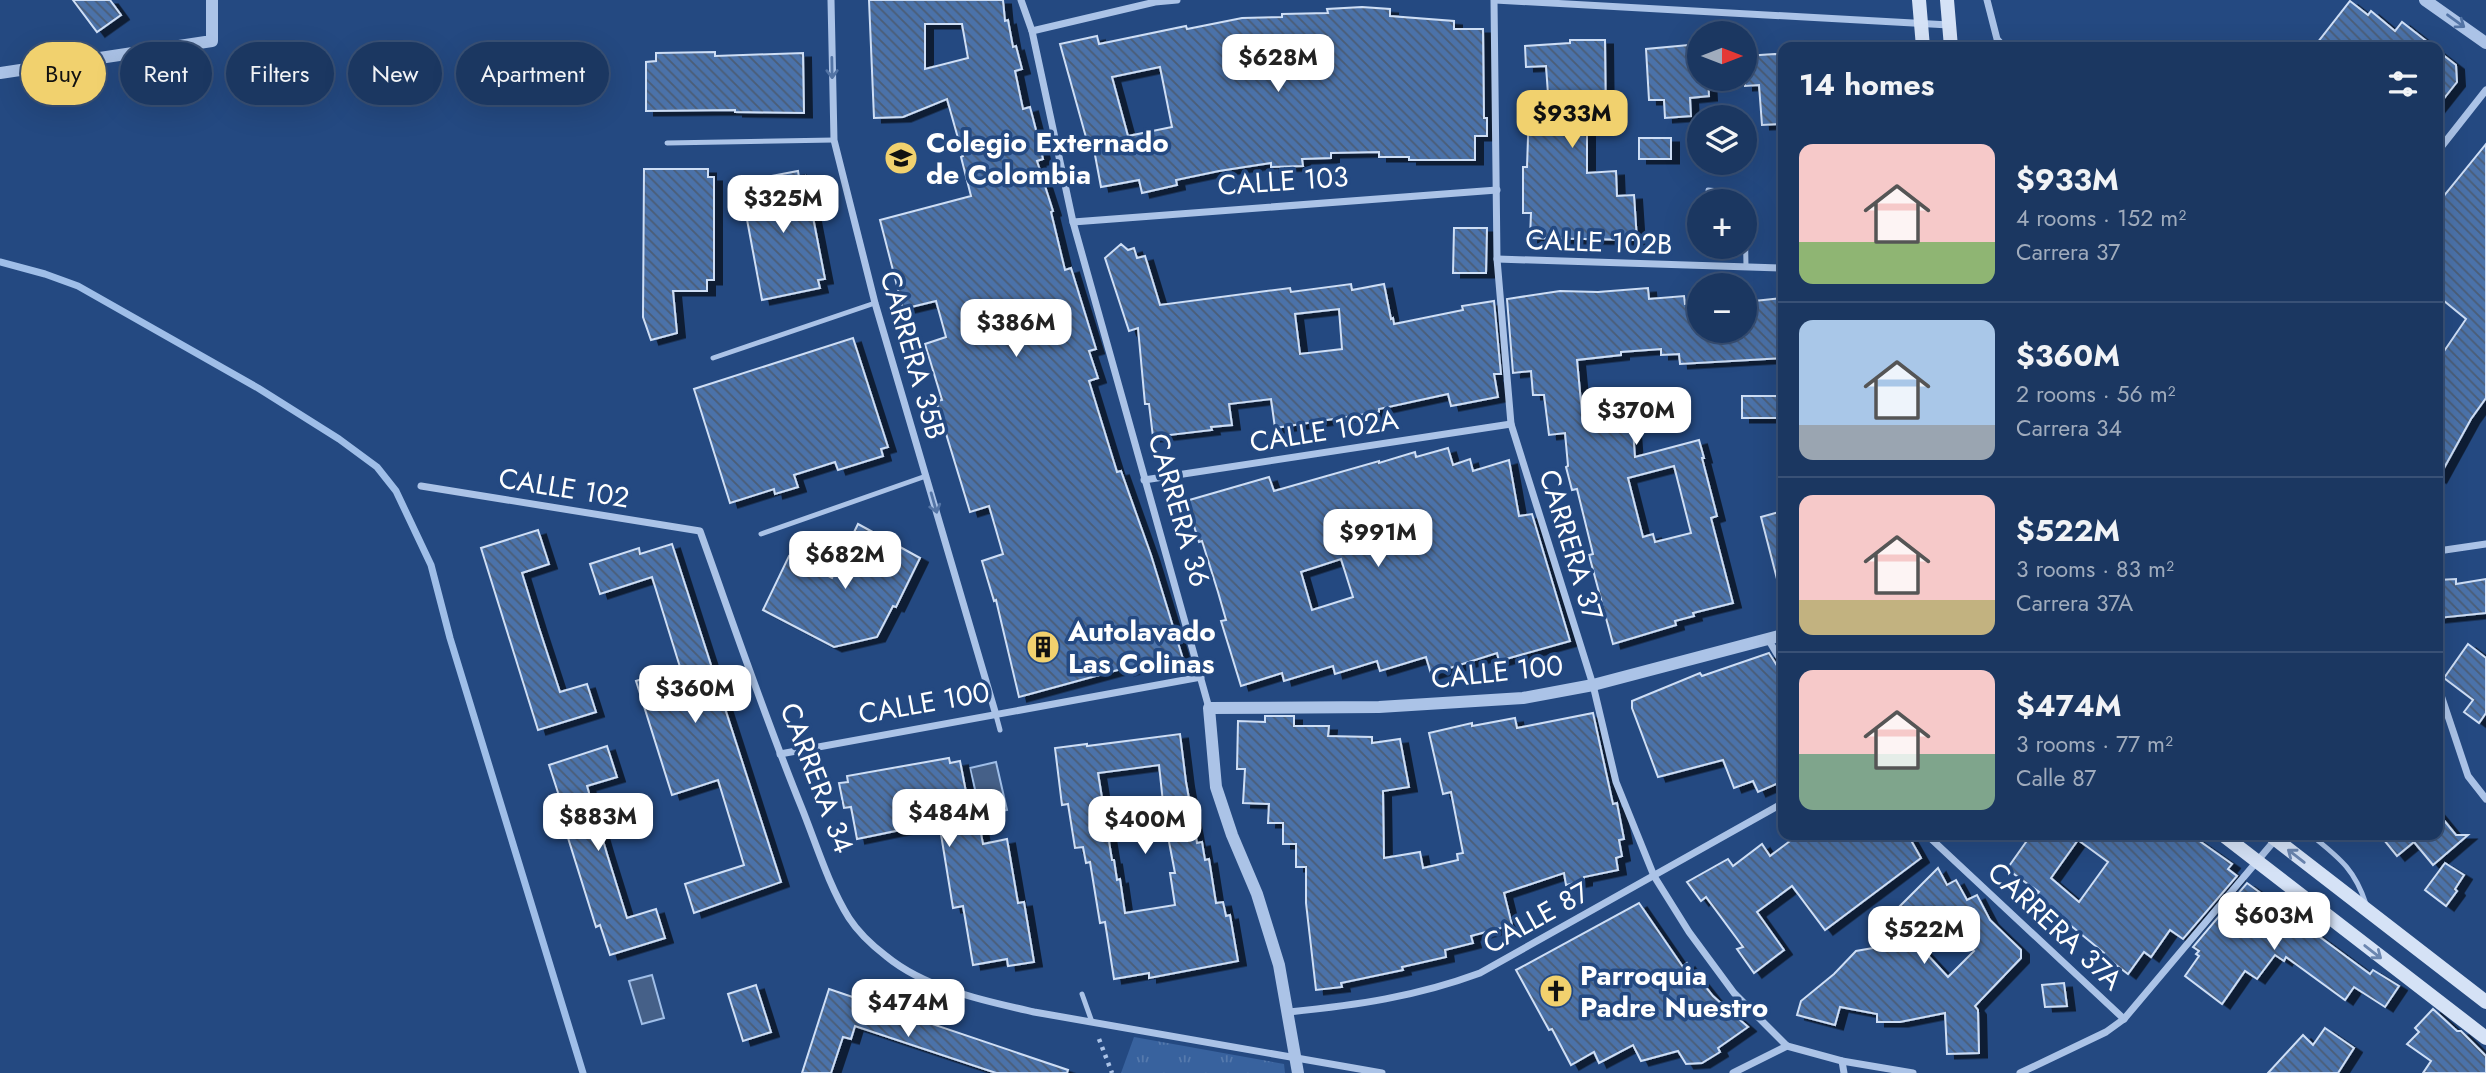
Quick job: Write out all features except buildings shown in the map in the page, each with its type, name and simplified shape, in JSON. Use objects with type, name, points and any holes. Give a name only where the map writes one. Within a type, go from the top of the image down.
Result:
[{"type":"main road","points":[[1919,0],[1923,42]]},
{"type":"main road","points":[[1947,0],[1951,42]]},
{"type":"main road","points":[[2229,840],[2486,1038]]},
{"type":"main road","points":[[2277,840],[2486,1002]]},
{"type":"street","points":[[0,73],[212,41],[212,0]]},
{"type":"street","name":"CARRERA 35B","points":[[831,0],[834,140],[875,303],[996,715]]},
{"type":"street","name":"CARRERA 36","points":[[1021,0],[1032,31],[1073,222],[1209,708],[1216,787],[1232,835],[1257,894],[1279,965],[1298,1073]]},
{"type":"street","points":[[1032,31],[1154,2],[1177,0]]},
{"type":"street","points":[[1494,0],[1949,25]]},
{"type":"street","name":"CARRERA 37","points":[[1494,0],[1497,259],[1511,424],[1593,685],[1616,782],[1654,876],[1689,932],[1734,993],[1787,1046]]},
{"type":"street","points":[[1987,0],[2000,42]]},
{"type":"street","points":[[2425,0],[2486,43]]},
{"type":"street","points":[[2443,145],[2486,90]]},
{"type":"street","name":"CALLE 103","points":[[1073,222],[1497,190]]},
{"type":"street","name":"CALLE 102B","points":[[1497,259],[1778,268]]},
{"type":"street","name":"CALLE 102A","points":[[1144,480],[1511,424]]},
{"type":"street","name":"CALLE 102","points":[[421,486],[699,531]]},
{"type":"street","name":"CARRERA 34","points":[[699,531],[780,754],[837,896],[851,920],[889,959],[937,984],[991,1002],[1092,1022]]},
{"type":"street","points":[[2443,550],[2486,544]]},
{"type":"street","name":"CALLE 100","points":[[1209,708],[1378,707],[1523,698],[1593,685],[1778,636]]},
{"type":"street","points":[[1768,639],[1778,656]]},
{"type":"street","name":"CALLE 100","points":[[780,754],[1201,677]]},
{"type":"street","points":[[2443,701],[2468,776],[2486,799]]},
{"type":"street","name":"CALLE 87","points":[[1289,1012],[1362,1004],[1439,988],[1480,973],[1778,806]]},
{"type":"street","name":"CARRERA 37A","points":[[1932,840],[2124,1019]]},
{"type":"street","points":[[2020,1073],[2106,1032],[2124,1019],[2258,862],[2271,840]]},
{"type":"street","points":[[1092,1022],[1382,1073]]},
{"type":"street","points":[[1733,1073],[1787,1046],[1842,1061],[1913,1073]]},
{"type":"street","points":[[1842,1061],[1844,1073]]},
{"type":"lane","points":[[667,143],[834,140]]},
{"type":"lane","points":[[1746,259],[1746,267]]},
{"type":"lane","points":[[713,358],[875,303]]},
{"type":"lane","points":[[761,534],[927,476]]},
{"type":"lane","points":[[996,715],[1000,730]]},
{"type":"lane","points":[[2317,840],[2346,864],[2360,886],[2369,913]]},
{"type":"lane","points":[[1082,995],[1092,1022]]},
{"type":"path","points":[[1092,1022],[1112,1073]]},
{"type":"green space","points":[[1134,1037],[1284,1064],[1285,1073],[1121,1073]]},
{"type":"shaded area","points":[[996,762],[1007,810],[981,815],[970,768]]},
{"type":"shaded area","points":[[652,975],[664,1018],[642,1024],[629,981]]},
{"type":"waterway","points":[[0,262],[78,286],[258,388],[339,439],[377,467],[396,491],[431,565],[450,638],[583,1073]]},
{"type":"place","name":"Colegio Externado de Colombia","points":[[901,158]]},
{"type":"place","name":"Autolavado Las Colinas","points":[[1043,647]]},
{"type":"place","name":"Parroquia Padre Nuestro","points":[[1556,991]]}]
